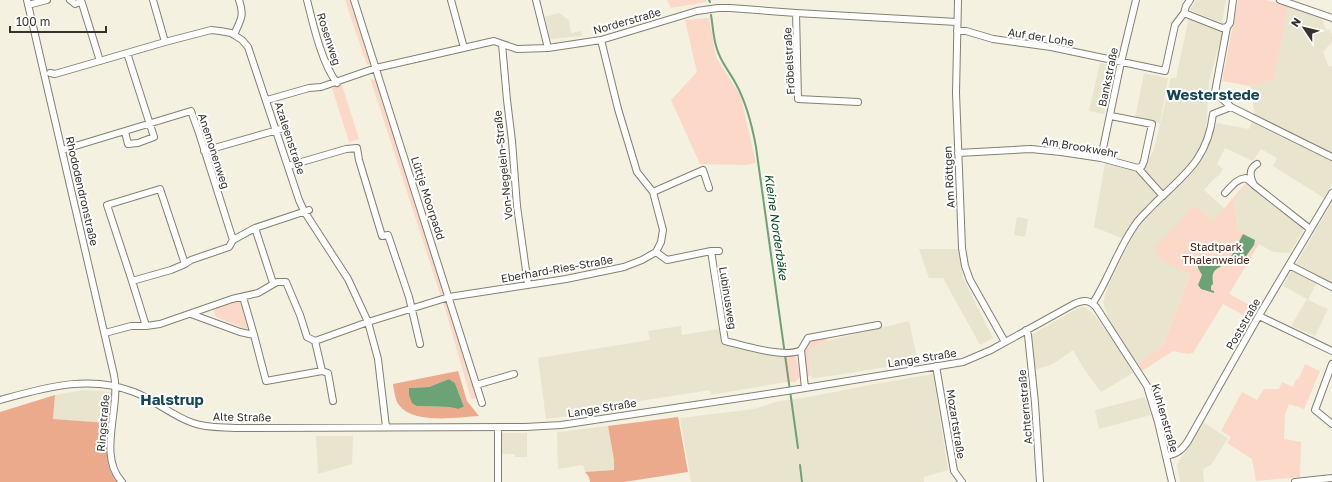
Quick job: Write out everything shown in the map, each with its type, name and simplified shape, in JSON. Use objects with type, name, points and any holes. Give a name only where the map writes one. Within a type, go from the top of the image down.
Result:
[{"type":"street","points":[[27,2],[47,0]]},
{"type":"street","points":[[70,0],[75,4],[81,1],[100,61]]},
{"type":"street","points":[[153,0],[165,42]]},
{"type":"street","points":[[234,35],[243,10],[239,0]]},
{"type":"street","name":"Rosenweg","points":[[307,0],[315,33],[330,75],[336,83]]},
{"type":"street","name":"Lüttje Moorpadd","points":[[354,0],[482,403]]},
{"type":"street","points":[[451,0],[464,48]]},
{"type":"street","points":[[536,0],[548,48]]},
{"type":"street","name":"Am Röttgen","points":[[958,0],[956,93],[962,248],[965,266],[975,290],[1005,342]]},
{"type":"street","name":"Bankstraße","points":[[1102,158],[1121,62],[1136,0]]},
{"type":"street","points":[[1190,0],[1184,13],[1222,28],[1227,27]]},
{"type":"street","points":[[1233,0],[1230,23],[1227,27],[1215,92],[1231,108],[1332,157]]},
{"type":"street","points":[[1280,0],[1332,18]]},
{"type":"street","name":"Rhododendronstraße","points":[[27,2],[105,333],[116,386]]},
{"type":"street","name":"Norderstraße","points":[[267,100],[309,88],[321,87],[336,83],[376,68],[494,41],[517,50],[548,48],[601,40],[702,10],[718,8],[958,22]]},
{"type":"street","name":"Fröbelstraße","points":[[796,13],[798,99],[858,102]]},
{"type":"street","name":"Auf der Lohe","points":[[957,31],[966,31],[993,39],[1051,48],[1165,71],[1176,25],[1184,13]]},
{"type":"street","name":"Azaleenstraße","points":[[50,73],[55,74],[211,30],[234,35],[242,40],[248,47],[279,130],[288,166],[307,211],[348,279],[368,322],[378,359],[386,427]]},
{"type":"street","points":[[601,40],[618,109],[637,172],[653,192],[663,230],[661,242],[656,252]]},
{"type":"street","name":"Von-Negelein-Straße","points":[[502,44],[517,206],[528,285]]},
{"type":"street","points":[[125,132],[128,144],[138,143],[154,137],[127,53]]},
{"type":"street","points":[[1093,303],[1136,223],[1191,168],[1202,153],[1211,127],[1213,114],[1231,108]]},
{"type":"street","name":"Anemonenweg","points":[[150,124],[191,111],[232,240]]},
{"type":"street","points":[[1111,116],[1152,124],[1144,161],[1142,166],[1138,168],[1163,196]]},
{"type":"street","points":[[62,150],[150,124]]},
{"type":"street","points":[[204,151],[279,130]]},
{"type":"street","points":[[288,166],[346,149],[357,148],[359,160],[382,236],[388,235],[411,309],[420,344]]},
{"type":"street","name":"Am Brookwehr","points":[[958,153],[1030,149],[1102,158],[1138,168]]},
{"type":"street","points":[[1254,185],[1251,178],[1251,171],[1252,167],[1257,164]]},
{"type":"street","points":[[653,192],[703,170],[709,188]]},
{"type":"street","points":[[1225,193],[1236,182],[1246,178],[1310,229]]},
{"type":"street","points":[[146,326],[107,205],[160,189],[185,264]]},
{"type":"street","name":"Poststraße","points":[[1166,456],[1177,453],[1183,449],[1259,316],[1332,194]]},
{"type":"street","points":[[132,281],[171,270],[191,260],[229,247],[232,240],[255,228],[307,211]]},
{"type":"street","points":[[255,228],[273,283]]},
{"type":"street","name":"Lubinusweg","points":[[656,252],[667,260],[711,251],[719,251]]},
{"type":"street","name":"Lubinusweg","points":[[711,251],[725,341],[778,352],[796,352],[801,350]]},
{"type":"street","name":"Eberhard-Ries-Straße","points":[[315,341],[368,322],[449,297],[566,279],[624,267],[642,260],[656,252]]},
{"type":"street","points":[[1289,265],[1332,287]]},
{"type":"street","points":[[105,333],[131,326],[160,324],[258,293],[273,283],[286,282],[300,315],[307,337],[315,341],[322,371]]},
{"type":"street","points":[[243,297],[266,381],[322,371],[328,373],[333,401]]},
{"type":"street","name":"Lange Straße","points":[[497,427],[561,425],[963,362],[984,354],[1079,302],[1088,301],[1093,303]]},
{"type":"street","name":"Kuhlenstraße","points":[[1093,303],[1147,386],[1158,422],[1172,482]]},
{"type":"street","points":[[191,314],[254,336]]},
{"type":"street","points":[[1259,316],[1332,351]]},
{"type":"street","points":[[803,388],[801,350],[808,338],[878,325]]},
{"type":"street","name":"Achternstraße","points":[[1026,330],[1028,335],[1035,403],[1040,482]]},
{"type":"street","points":[[1332,364],[1315,410],[1332,424]]},
{"type":"street","name":"Mozartstraße","points":[[936,366],[954,471],[962,482]]},
{"type":"street","points":[[476,385],[514,374]]},
{"type":"street","name":"Alte Straße","points":[[0,400],[60,385],[73,383],[99,384],[116,386],[141,395],[187,420],[204,426],[235,428],[497,427]]},
{"type":"street","name":"Ringstraße","points":[[116,386],[110,461],[113,471],[122,482]]},
{"type":"street","points":[[497,427],[498,482]]},
{"type":"street","points":[[1295,482],[1332,478]]},
{"type":"shaded area","points":[[1196,0],[1226,0],[1222,23],[1190,10]]},
{"type":"shaded area","points":[[1288,7],[1322,19],[1326,30],[1329,29],[1332,34],[1332,42],[1323,52],[1329,67],[1332,66],[1332,184],[1324,198],[1273,166],[1277,158],[1261,149],[1253,161],[1225,148],[1217,164],[1223,169],[1204,190],[1225,209],[1213,221],[1195,205],[1190,273],[1163,346],[1137,364],[1111,326],[1103,302],[1108,286],[1138,225],[1194,170],[1206,150],[1217,123],[1249,129],[1255,115],[1250,86],[1275,80],[1274,77]]},
{"type":"shaded area","points":[[559,13],[569,20],[571,33],[581,31],[582,36],[550,39],[545,17]]},
{"type":"shaded area","points":[[1189,17],[1223,31],[1209,81],[1206,133],[1194,159],[1124,239],[1094,227],[1105,163],[1137,172],[1144,167],[1153,152],[1171,78],[1176,78]]},
{"type":"shaded area","points":[[1100,63],[1114,66],[1104,114],[1089,111]]},
{"type":"shaded area","points":[[1144,73],[1168,78],[1160,123],[1135,118]]},
{"type":"shaded area","points":[[1249,183],[1304,227],[1290,253],[1273,252],[1237,229],[1234,203],[1236,198]]},
{"type":"shaded area","points":[[1332,202],[1332,283],[1296,264]]},
{"type":"shaded area","points":[[1017,217],[1028,219],[1025,237],[1014,235]]},
{"type":"shaded area","points":[[1243,234],[1255,240],[1254,245],[1244,259],[1227,264],[1215,271],[1213,275],[1213,284],[1211,286],[1211,290],[1214,291],[1214,293],[1201,289],[1198,285],[1202,275],[1198,268],[1198,259],[1203,256],[1204,259],[1210,260],[1211,257],[1218,262],[1227,260],[1232,255]]},
{"type":"shaded area","points":[[919,249],[959,249],[963,278],[993,338],[980,345],[943,278],[929,278]]},
{"type":"shaded area","points":[[1292,270],[1317,282],[1308,300],[1328,309],[1315,336],[1291,326],[1307,299],[1283,286]]},
{"type":"shaded area","points":[[1085,307],[1095,316],[1117,346],[1133,373],[1101,392],[1084,369],[1073,350],[1053,364],[1035,370],[1031,335],[1078,308]]},
{"type":"shaded area","points":[[909,321],[918,362],[812,379],[808,350],[827,341]]},
{"type":"shaded area","points":[[681,326],[682,335],[719,329],[723,345],[783,357],[786,382],[711,395],[710,390],[583,410],[579,415],[546,419],[538,358],[650,340],[648,331]]},
{"type":"shaded area","points":[[458,371],[467,401],[479,416],[425,418],[415,415],[406,411],[399,405],[393,384]],"holes":[[[449,379],[455,383],[464,407],[458,409],[449,407],[418,406],[409,388],[429,387]]]},
{"type":"shaded area","points":[[933,374],[948,470],[924,477],[924,482],[691,482],[680,418],[754,409],[779,401]]},
{"type":"shaded area","points":[[449,379],[455,383],[464,407],[458,409],[449,407],[417,406],[412,403],[409,395],[409,388],[429,387]]},
{"type":"shaded area","points":[[83,390],[112,392],[108,423],[53,419],[55,395]]},
{"type":"shaded area","points":[[55,395],[53,419],[108,423],[106,428],[108,463],[117,482],[0,482],[0,412]]},
{"type":"shaded area","points":[[1145,397],[1151,415],[1099,429],[1095,410]]},
{"type":"shaded area","points":[[678,417],[688,472],[624,482],[590,482],[589,477],[585,472],[614,470],[614,460],[608,426]]},
{"type":"shaded area","points":[[1203,422],[1228,438],[1211,465],[1203,469],[1204,482],[1180,482],[1177,465]]},
{"type":"shaded area","points":[[608,426],[614,460],[614,470],[585,472],[583,465],[558,469],[557,432]]},
{"type":"shaded area","points":[[501,433],[527,433],[527,457],[515,457],[515,454],[501,454]]},
{"type":"shaded area","points":[[316,436],[353,436],[352,464],[318,474]]},
{"type":"green space","points":[[345,0],[351,0],[371,64],[367,65]]},
{"type":"green space","points":[[667,0],[706,0],[706,2],[671,8]]},
{"type":"green space","points":[[1238,0],[1266,0],[1288,7],[1274,77],[1275,80],[1250,86],[1222,81]]},
{"type":"green space","points":[[709,18],[716,57],[741,97],[756,163],[745,165],[700,164],[671,100],[697,72],[685,20]]},
{"type":"green space","points":[[370,78],[376,80],[422,226],[479,398],[471,399],[447,315]]},
{"type":"green space","points":[[342,85],[359,139],[349,142],[332,88]]},
{"type":"green space","name":"Stadtpark Thalenweide","points":[[1247,182],[1249,183],[1236,198],[1234,203],[1237,229],[1259,244],[1229,294],[1257,309],[1251,319],[1223,304],[1193,353],[1187,354],[1173,351],[1142,371],[1137,364],[1163,346],[1190,274],[1158,258],[1155,247],[1195,205],[1213,221]]},
{"type":"green space","points":[[240,300],[249,327],[245,329],[216,317],[213,309]]},
{"type":"green space","points":[[826,338],[827,341],[808,350],[811,376],[806,377],[803,350],[810,341]]},
{"type":"green space","points":[[796,356],[800,377],[795,382],[786,382],[783,357]]},
{"type":"green space","points":[[1305,364],[1320,371],[1304,409],[1289,404],[1285,414],[1284,439],[1301,442],[1300,477],[1256,481],[1252,459],[1227,443],[1231,437],[1221,431],[1242,392],[1257,400],[1264,389],[1279,389],[1282,382],[1293,387]]},
{"type":"waterway","name":"Kleine Norderbäke","points":[[711,15],[715,41],[719,54],[743,99],[749,115],[756,147],[798,448]]},
{"type":"waterway","name":"Kleine Norderbäke","points":[[800,465],[802,482]]},
{"type":"district","name":"Westerstede","points":[[1213,95]]},
{"type":"district","name":"Halstrup","points":[[172,400]]}]
